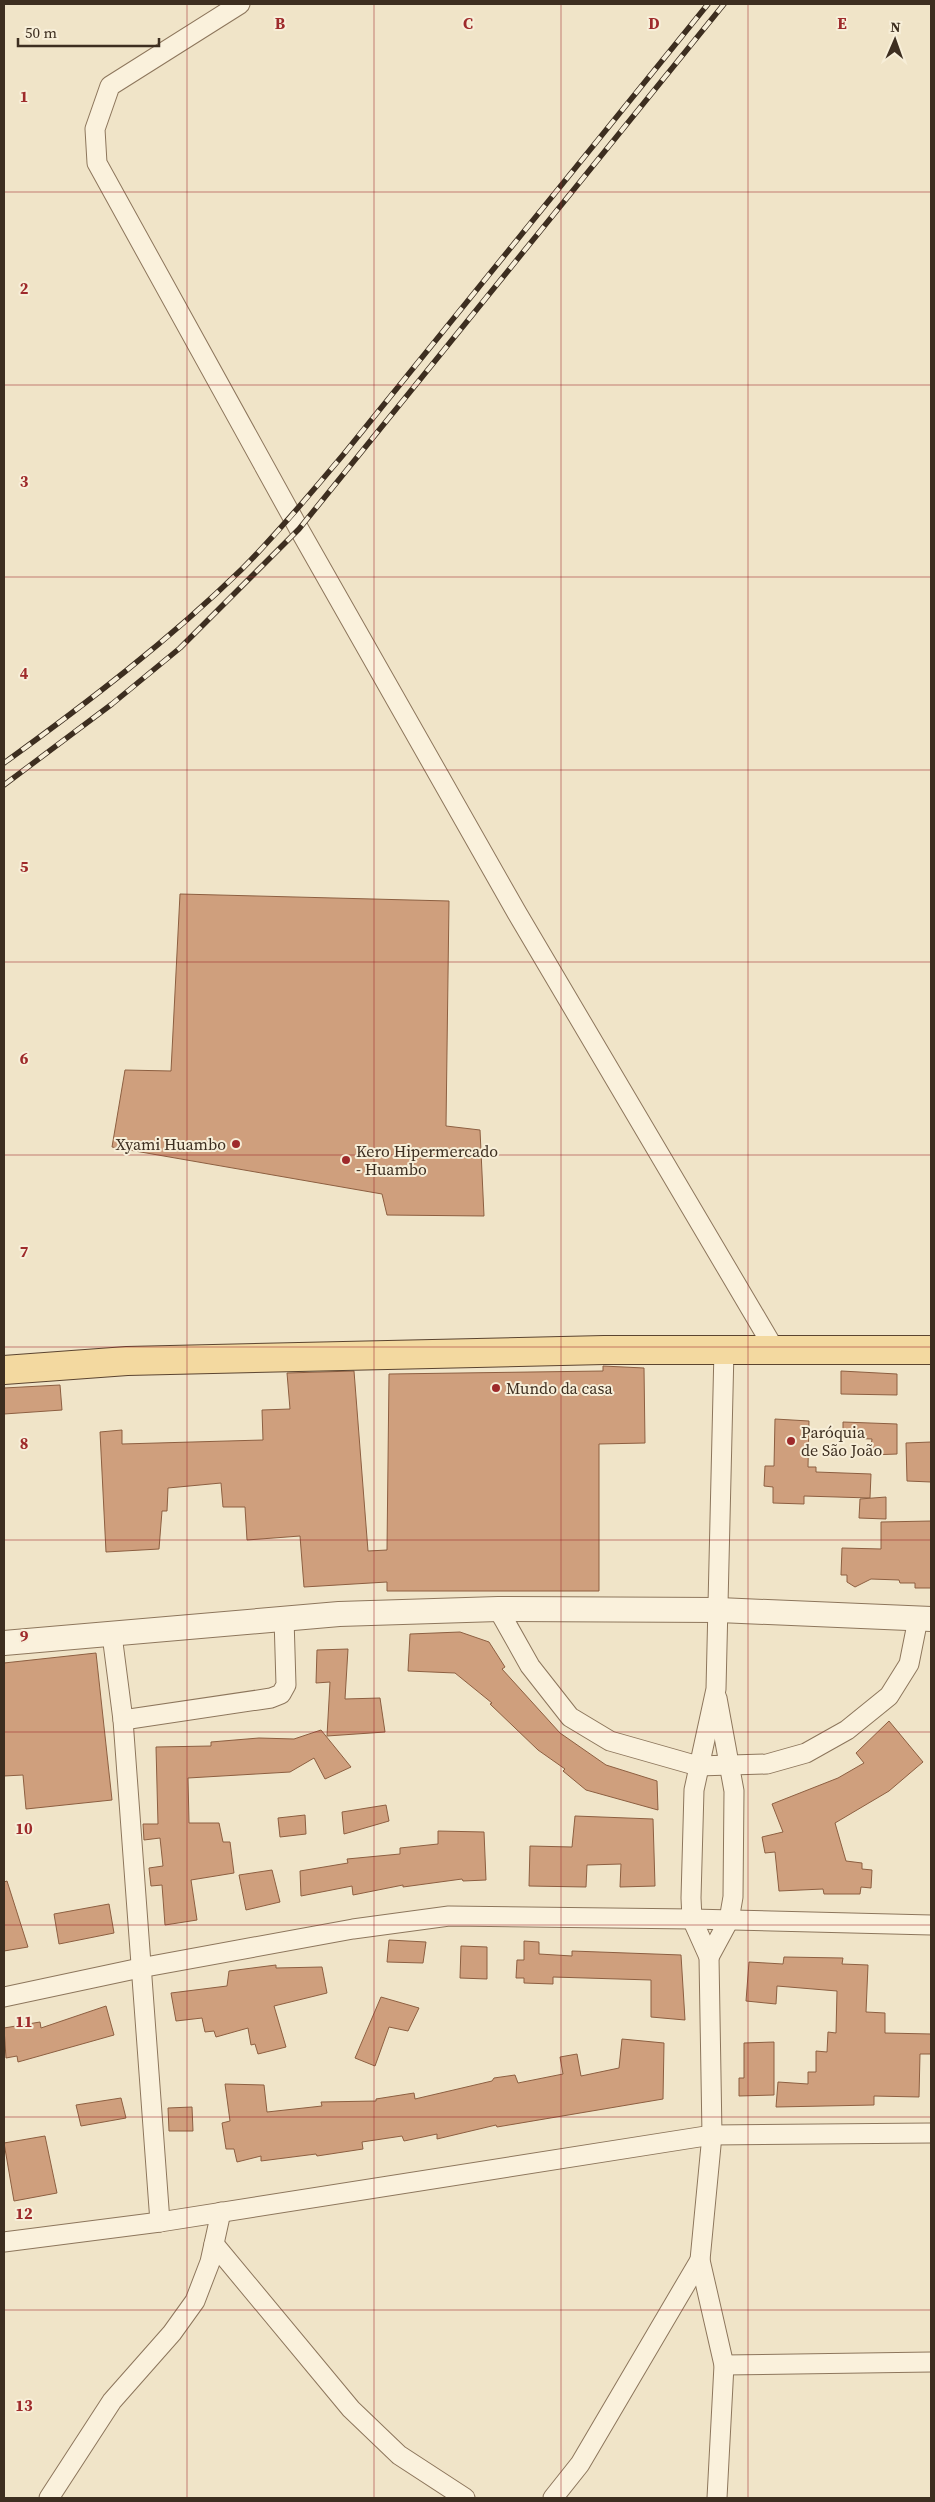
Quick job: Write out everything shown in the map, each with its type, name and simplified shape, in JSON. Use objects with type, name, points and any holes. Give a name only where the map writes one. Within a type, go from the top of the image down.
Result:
[{"type":"main road","points":[[4,1370],[127,1361],[604,1350],[931,1350]]},
{"type":"street","points":[[240,4],[110,86],[95,130],[96,162],[299,529],[512,904],[775,1350]]},
{"type":"street","points":[[717,2498],[724,2365],[700,2260],[712,2134],[709,1957],[692,1919],[694,1790],[716,1689],[724,1350]]},
{"type":"street","points":[[4,1643],[339,1614],[498,1609],[719,1610],[925,1619],[910,1664],[889,1696],[847,1730],[806,1754],[767,1764],[698,1766],[610,1741],[570,1717],[530,1666],[498,1609]]},
{"type":"street","points":[[122,1720],[271,1698],[281,1694],[286,1685],[284,1618]]},
{"type":"street","points":[[112,1635],[122,1720],[160,2222]]},
{"type":"street","points":[[709,1957],[729,1920],[733,1897],[734,1791],[716,1689]]},
{"type":"street","points":[[4,1997],[140,1968],[353,1929],[449,1916],[692,1919],[931,1926]]},
{"type":"street","points":[[4,2242],[160,2222],[712,2134],[931,2133]]},
{"type":"street","points":[[49,2498],[112,2401],[172,2333],[195,2300],[210,2262],[221,2212]]},
{"type":"street","points":[[214,2244],[351,2409],[399,2455],[465,2498]]},
{"type":"street","points":[[553,2498],[580,2464],[700,2260]]},
{"type":"street","points":[[724,2365],[931,2362]]},
{"type":"building","points":[[180,894],[449,901],[446,1126],[480,1130],[484,1216],[387,1215],[382,1194],[112,1147],[125,1070],[171,1071]]},
{"type":"building","points":[[603,1366],[644,1368],[645,1443],[599,1444],[599,1591],[387,1591],[387,1582],[304,1587],[300,1536],[247,1540],[245,1507],[223,1507],[221,1483],[168,1488],[167,1511],[162,1511],[159,1549],[106,1552],[100,1432],[122,1430],[122,1444],[263,1440],[262,1410],[290,1409],[287,1373],[354,1371],[368,1551],[387,1550],[389,1374],[603,1371]]},
{"type":"building","points":[[841,1371],[897,1374],[897,1395],[841,1394]]},
{"type":"building","points":[[60,1385],[62,1410],[4,1414],[4,1388]]},
{"type":"building","name":"Paróquia de São João","points":[[775,1419],[809,1421],[808,1467],[816,1467],[816,1472],[871,1474],[870,1498],[804,1496],[804,1504],[773,1503],[773,1487],[764,1486],[765,1466],[774,1466]]},
{"type":"building","points":[[843,1422],[897,1424],[897,1454],[870,1455],[872,1439],[843,1438]]},
{"type":"building","points":[[931,1442],[931,1482],[907,1481],[906,1443]]},
{"type":"building","points":[[886,1497],[886,1519],[859,1518],[860,1499]]},
{"type":"building","points":[[931,1521],[931,1588],[915,1588],[915,1583],[900,1583],[899,1580],[871,1579],[855,1587],[847,1582],[847,1575],[841,1575],[842,1548],[881,1549],[881,1522]]},
{"type":"building","points":[[460,1632],[489,1642],[505,1667],[502,1669],[560,1733],[606,1765],[657,1781],[658,1810],[586,1790],[563,1771],[565,1769],[538,1750],[490,1704],[492,1703],[455,1673],[408,1671],[410,1634]]},
{"type":"building","points":[[348,1649],[345,1699],[380,1698],[385,1732],[327,1736],[330,1682],[316,1683],[317,1650]]},
{"type":"building","points":[[96,1653],[112,1800],[26,1809],[23,1775],[4,1776],[4,1663]]},
{"type":"building","points":[[889,1721],[923,1762],[889,1791],[835,1823],[846,1861],[862,1863],[862,1869],[872,1870],[871,1888],[861,1887],[860,1894],[824,1894],[823,1889],[779,1891],[775,1852],[765,1853],[762,1837],[783,1832],[772,1804],[838,1778],[864,1763],[856,1753]]},
{"type":"building","points":[[321,1730],[351,1767],[325,1779],[314,1758],[290,1772],[188,1778],[189,1823],[219,1823],[223,1842],[230,1842],[234,1873],[191,1880],[197,1920],[165,1925],[162,1885],[151,1886],[149,1868],[163,1866],[160,1838],[144,1840],[143,1824],[158,1824],[156,1747],[211,1746],[211,1742],[259,1738],[294,1739]]},
{"type":"building","points":[[386,1805],[389,1821],[344,1834],[342,1812]]},
{"type":"building","points":[[305,1815],[306,1834],[280,1837],[278,1818]]},
{"type":"building","points":[[575,1816],[653,1819],[655,1886],[620,1887],[621,1864],[587,1865],[586,1887],[529,1886],[530,1846],[572,1847]]},
{"type":"building","points":[[438,1831],[484,1832],[486,1880],[463,1881],[462,1879],[403,1887],[403,1885],[353,1895],[352,1886],[301,1896],[300,1871],[348,1863],[347,1859],[400,1854],[400,1848],[438,1844]]},
{"type":"building","points":[[272,1870],[280,1902],[246,1910],[239,1875]]},
{"type":"building","points":[[7,1881],[28,1947],[4,1951],[4,1882]]},
{"type":"building","points":[[109,1904],[114,1933],[59,1944],[54,1914]]},
{"type":"building","points":[[389,1940],[426,1942],[423,1963],[387,1962]]},
{"type":"building","points":[[524,1941],[539,1942],[539,1954],[572,1956],[572,1951],[681,1955],[685,2020],[651,2017],[651,1980],[553,1977],[553,1984],[524,1983],[524,1978],[516,1978],[517,1960],[524,1960]]},
{"type":"building","points":[[461,1946],[487,1947],[487,1979],[460,1978]]},
{"type":"building","points":[[784,1957],[843,1958],[842,1964],[868,1965],[866,2012],[885,2013],[885,2033],[931,2034],[931,2054],[920,2054],[919,2097],[874,2096],[874,2105],[776,2107],[778,2082],[808,2084],[808,2072],[816,2072],[816,2051],[827,2052],[828,2032],[836,2033],[837,1991],[777,1986],[776,2004],[746,2001],[749,1962],[783,1964]]},
{"type":"building","points":[[276,1965],[276,1968],[322,1967],[327,1993],[274,2006],[286,2047],[258,2054],[255,2044],[251,2045],[248,2028],[216,2037],[214,2031],[205,2032],[202,2018],[176,2021],[171,1993],[227,1986],[229,1971]]},
{"type":"building","points":[[381,1997],[419,2008],[408,2031],[389,2027],[375,2066],[355,2058]]},
{"type":"building","points":[[106,2006],[114,2035],[18,2062],[17,2056],[6,2058],[4,2028],[40,2022],[41,2028]]},
{"type":"building","points":[[622,2039],[664,2043],[663,2099],[497,2127],[496,2125],[437,2139],[437,2134],[404,2141],[402,2136],[362,2142],[363,2149],[317,2156],[316,2154],[261,2161],[261,2156],[237,2162],[234,2149],[226,2149],[222,2123],[230,2121],[225,2084],[264,2085],[267,2112],[322,2106],[321,2102],[376,2101],[376,2099],[414,2093],[415,2099],[492,2081],[494,2078],[515,2075],[518,2083],[563,2074],[560,2057],[577,2054],[581,2076],[619,2068]]},
{"type":"building","points":[[774,2042],[774,2095],[739,2096],[739,2078],[744,2078],[744,2043]]},
{"type":"building","points":[[121,2098],[126,2118],[81,2126],[76,2105]]},
{"type":"building","points":[[192,2107],[193,2131],[169,2131],[168,2108]]},
{"type":"building","points":[[45,2136],[57,2193],[14,2201],[4,2143]]},
{"type":"railway","points":[[4,763],[156,646],[214,596],[294,513],[708,4]]},
{"type":"railway","points":[[4,785],[112,704],[180,648],[299,529],[724,4]]},
{"type":"place","name":"Xyami Huambo","points":[[236,1144]]},
{"type":"place","name":"Kero Hipermercado - Huambo","points":[[346,1160]]},
{"type":"place","name":"Mundo da casa","points":[[496,1388]]},
{"type":"place","name":"Paróquia de São João","points":[[791,1441]]}]
